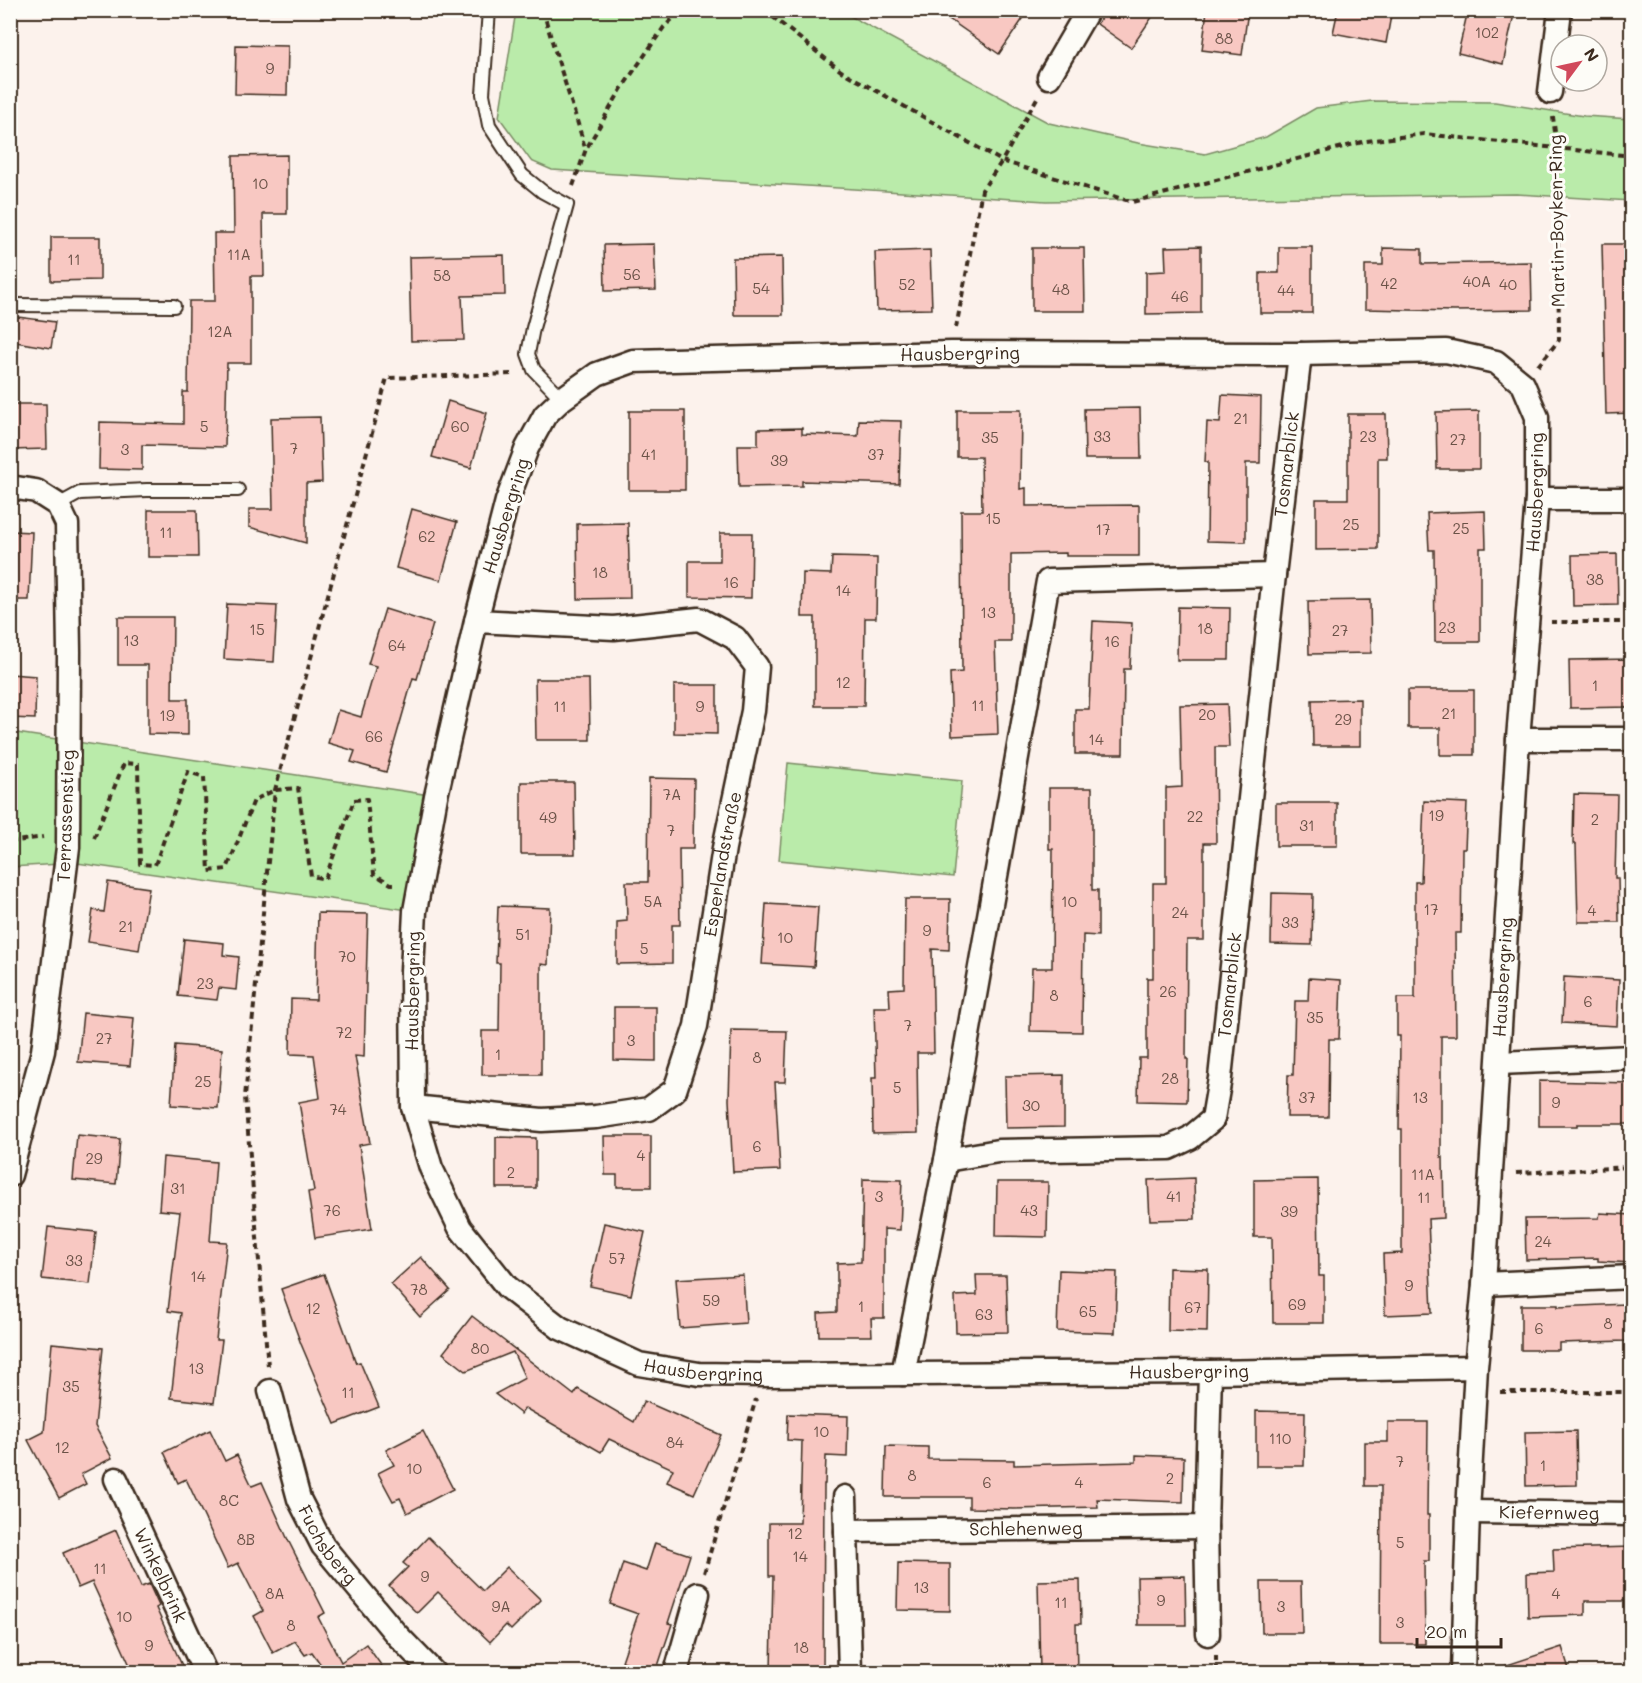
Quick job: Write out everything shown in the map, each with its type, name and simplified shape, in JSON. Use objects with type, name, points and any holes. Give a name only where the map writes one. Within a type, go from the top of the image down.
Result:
[{"type":"street","points":[[1049,77],[1088,10]]},
{"type":"street","points":[[1557,33],[1560,10]]},
{"type":"street","name":"Hausbergring","points":[[1463,1672],[1474,1392],[1484,1284],[1518,739],[1537,499],[1537,417],[1523,384],[1497,362],[1446,351],[1300,354],[952,353],[633,361],[597,374],[562,399],[545,415],[527,448],[507,501],[477,621],[436,796],[419,887],[415,911],[412,971],[413,1107],[431,1168],[460,1228],[507,1287],[560,1328],[639,1365],[699,1374],[1210,1372],[1476,1367]]},
{"type":"street","name":"Tosmarblick","points":[[946,1160],[999,1151],[1170,1148],[1190,1138],[1213,1119],[1220,1078],[1300,354]]},
{"type":"street","points":[[10,487],[36,491],[58,505]]},
{"type":"street","points":[[1537,499],[1632,499]]},
{"type":"street","name":"Terrassenstieg","points":[[10,1175],[43,1051],[69,847],[67,524],[58,505]]},
{"type":"street","points":[[903,1374],[946,1160],[1048,581],[1274,575]]},
{"type":"street","name":"Esperlandstraße","points":[[413,1107],[542,1120],[596,1117],[649,1109],[675,1090],[696,1026],[724,848],[753,711],[757,667],[735,638],[699,619],[614,628],[477,621]]},
{"type":"street","points":[[1518,739],[1632,739]]},
{"type":"street","points":[[1499,1063],[1632,1057]]},
{"type":"street","points":[[1484,1284],[1632,1277]]},
{"type":"street","points":[[1208,1634],[1206,1527],[1210,1372]]},
{"type":"street","name":"Fuchsberg","points":[[270,1391],[299,1499],[323,1546],[396,1634],[433,1672]]},
{"type":"street","name":"Winkelbrink","points":[[116,1479],[205,1672]]},
{"type":"street","points":[[845,1497],[850,1672]]},
{"type":"street","name":"Kiefernweg","points":[[1468,1512],[1632,1514]]},
{"type":"street","name":"Schlehenweg","points":[[846,1531],[1206,1527]]},
{"type":"street","points":[[676,1672],[698,1594]]},
{"type":"lane","points":[[489,10],[483,94],[489,125],[522,175],[543,192],[567,205],[528,354],[534,370],[562,399]]},
{"type":"lane","points":[[10,304],[174,306]]},
{"type":"lane","points":[[58,505],[80,493],[238,490]]},
{"type":"path","points":[[543,10],[585,149]]},
{"type":"path","points":[[567,205],[585,149],[622,88],[664,27],[682,10]]},
{"type":"path","points":[[764,10],[841,71],[1002,160],[1132,202],[1366,141],[1424,134],[1632,156]]},
{"type":"path","points":[[952,353],[982,190],[1002,160],[1049,77]]},
{"type":"path","name":"Martin-Boyken-Ring","points":[[1523,384],[1559,340],[1557,147],[1550,93]]},
{"type":"path","points":[[270,1391],[245,1097],[275,790],[387,378],[516,374],[534,370]]},
{"type":"path","points":[[1526,622],[1632,622]]},
{"type":"path","points":[[69,847],[88,853],[124,763],[138,764],[140,864],[155,865],[188,772],[204,777],[209,871],[227,869],[254,800],[275,790],[298,788],[311,876],[325,879],[354,800],[367,799],[374,874],[391,884],[419,887]]},
{"type":"path","points":[[1491,1175],[1632,1167]]},
{"type":"path","points":[[698,1594],[763,1375]]},
{"type":"path","points":[[1474,1392],[1632,1392]]},
{"type":"green space","points":[[516,11],[841,11],[1049,123],[1138,143],[1205,154],[1266,137],[1316,108],[1372,101],[1495,102],[1584,116],[1631,119],[1631,201],[1516,194],[1046,201],[552,170],[531,161],[499,117]]},
{"type":"green space","points":[[10,732],[436,796],[415,911],[77,863],[11,867]]},
{"type":"green space","points":[[788,763],[962,781],[953,877],[779,860]]},
{"type":"building","points":[[936,10],[1029,10],[999,54]]},
{"type":"building","points":[[1106,10],[1157,10],[1131,48],[1097,24]]},
{"type":"building","points":[[1207,10],[1248,10],[1242,55],[1202,50]]},
{"type":"building","points":[[1338,10],[1392,10],[1386,43],[1333,33]]},
{"type":"building","points":[[1468,10],[1515,10],[1503,64],[1458,53]]},
{"type":"building","points":[[236,45],[288,46],[287,95],[235,94]]},
{"type":"building","points":[[287,155],[287,214],[263,214],[264,276],[251,276],[251,363],[227,363],[225,447],[142,445],[142,470],[99,469],[100,422],[183,424],[183,392],[188,392],[189,301],[215,301],[214,233],[234,233],[233,156]]},
{"type":"building","points":[[51,237],[100,237],[100,280],[51,281]]},
{"type":"building","points":[[654,244],[656,290],[605,291],[604,245]]},
{"type":"building","points":[[1602,244],[1632,244],[1632,413],[1606,414]]},
{"type":"building","points":[[1201,246],[1201,313],[1146,314],[1146,272],[1166,271],[1165,247]]},
{"type":"building","points":[[1279,247],[1312,247],[1312,313],[1260,313],[1260,273],[1279,273]]},
{"type":"building","points":[[1032,248],[1084,248],[1085,311],[1032,311]]},
{"type":"building","points":[[1383,248],[1422,249],[1422,264],[1531,262],[1532,310],[1365,309],[1365,265],[1383,265]]},
{"type":"building","points":[[930,250],[932,309],[877,310],[875,252]]},
{"type":"building","points":[[504,255],[505,295],[462,296],[464,340],[411,341],[409,257]]},
{"type":"building","points":[[782,257],[783,315],[734,315],[733,258]]},
{"type":"building","points":[[10,316],[55,322],[51,348],[10,341]]},
{"type":"building","points":[[1222,395],[1261,397],[1260,463],[1246,463],[1246,542],[1207,541],[1208,462],[1205,462],[1207,422],[1220,423]]},
{"type":"building","points":[[448,401],[487,413],[471,468],[432,457]]},
{"type":"building","points":[[10,404],[46,404],[47,449],[10,450]]},
{"type":"building","points":[[1140,408],[1141,459],[1085,459],[1084,409]]},
{"type":"building","points":[[957,410],[1021,410],[1020,489],[1026,488],[1026,506],[1139,505],[1139,556],[1066,556],[1066,553],[1011,554],[1011,642],[995,642],[998,734],[952,736],[950,673],[962,672],[961,511],[982,511],[981,457],[957,457]]},
{"type":"building","points":[[629,411],[685,411],[685,490],[629,490]]},
{"type":"building","points":[[1479,411],[1479,469],[1437,469],[1436,412]]},
{"type":"building","points":[[1348,414],[1386,414],[1387,458],[1378,458],[1378,549],[1316,550],[1316,499],[1348,499]]},
{"type":"building","points":[[320,417],[322,482],[306,483],[306,543],[249,527],[249,509],[273,509],[271,418]]},
{"type":"building","points":[[859,420],[901,421],[899,484],[802,481],[802,486],[739,487],[738,445],[758,445],[758,429],[802,428],[802,434],[858,436]]},
{"type":"building","points":[[412,509],[457,522],[441,580],[396,568]]},
{"type":"building","points":[[148,510],[197,510],[198,557],[148,557]]},
{"type":"building","points":[[1485,511],[1486,548],[1480,548],[1480,642],[1435,642],[1434,550],[1429,550],[1427,513]]},
{"type":"building","points":[[628,523],[630,598],[578,599],[577,524]]},
{"type":"building","points":[[10,531],[32,532],[29,600],[10,600]]},
{"type":"building","points":[[720,533],[752,533],[751,598],[689,597],[689,561],[720,561]]},
{"type":"building","points":[[1617,554],[1618,605],[1573,606],[1572,555]]},
{"type":"building","points":[[832,557],[877,558],[876,618],[865,618],[864,706],[815,706],[815,617],[802,617],[803,573],[831,574]]},
{"type":"building","points":[[1370,600],[1371,653],[1309,654],[1308,601]]},
{"type":"building","points":[[227,604],[277,606],[274,662],[224,659]]},
{"type":"building","points":[[1178,607],[1230,608],[1229,660],[1177,660]]},
{"type":"building","points":[[385,609],[433,624],[417,679],[413,678],[386,772],[351,762],[355,751],[328,743],[338,710],[361,717],[376,666],[368,664]]},
{"type":"building","points":[[118,617],[173,617],[172,699],[188,699],[188,735],[148,734],[148,665],[118,665]]},
{"type":"building","points":[[1093,621],[1132,623],[1130,669],[1124,669],[1123,754],[1075,754],[1075,709],[1089,709]]},
{"type":"building","points":[[1632,659],[1632,707],[1570,708],[1569,660]]},
{"type":"building","points":[[10,674],[36,676],[35,719],[10,718]]},
{"type":"building","points":[[535,679],[589,679],[590,740],[536,740]]},
{"type":"building","points":[[674,685],[717,685],[717,734],[674,733]]},
{"type":"building","points":[[1408,690],[1474,690],[1474,755],[1440,755],[1440,728],[1408,728]]},
{"type":"building","points":[[1360,699],[1360,746],[1313,746],[1312,700]]},
{"type":"building","points":[[1227,704],[1229,747],[1215,747],[1216,843],[1204,843],[1204,940],[1187,940],[1187,1102],[1138,1101],[1139,1058],[1147,1058],[1147,978],[1153,978],[1153,883],[1166,883],[1166,788],[1182,787],[1180,705]]},
{"type":"building","points":[[649,778],[694,779],[693,849],[679,849],[680,925],[672,925],[672,963],[617,964],[617,922],[627,921],[626,882],[648,882]]},
{"type":"building","points":[[521,782],[574,782],[575,854],[521,854]]},
{"type":"building","points":[[1049,788],[1092,788],[1092,890],[1098,890],[1098,936],[1083,935],[1082,1032],[1030,1031],[1032,968],[1052,968],[1053,849],[1049,849]]},
{"type":"building","points":[[1574,794],[1617,795],[1615,878],[1618,878],[1619,922],[1578,922],[1576,844],[1573,844]]},
{"type":"building","points":[[1424,801],[1467,803],[1465,849],[1462,849],[1461,933],[1455,933],[1456,1036],[1441,1036],[1441,1157],[1443,1157],[1444,1218],[1428,1219],[1432,1313],[1385,1315],[1383,1254],[1402,1253],[1402,1129],[1399,1129],[1400,1036],[1397,1036],[1397,998],[1415,998],[1415,882],[1421,882]]},
{"type":"building","points":[[1276,803],[1337,803],[1337,846],[1276,846]]},
{"type":"building","points":[[108,882],[149,888],[139,950],[88,942],[93,910],[104,912]]},
{"type":"building","points":[[1272,893],[1313,894],[1312,945],[1271,944]]},
{"type":"building","points":[[905,899],[950,899],[949,950],[932,949],[934,1053],[917,1053],[918,1133],[873,1134],[872,1078],[876,1078],[874,1007],[890,1007],[889,989],[904,988]]},
{"type":"building","points":[[766,904],[818,907],[814,967],[762,964]]},
{"type":"building","points":[[498,906],[550,908],[548,965],[541,964],[541,1075],[482,1075],[482,1031],[499,1031],[500,963],[496,963]]},
{"type":"building","points":[[318,913],[368,914],[364,1057],[355,1056],[370,1143],[359,1145],[372,1229],[315,1238],[308,1192],[314,1191],[299,1102],[320,1098],[314,1055],[290,1054],[291,999],[316,1000]]},
{"type":"building","points":[[184,939],[224,943],[223,955],[239,957],[236,990],[219,988],[217,1000],[178,996]]},
{"type":"building","points":[[1564,977],[1619,980],[1617,1026],[1562,1023]]},
{"type":"building","points":[[1309,978],[1341,980],[1339,1039],[1329,1039],[1328,1117],[1287,1117],[1288,1075],[1293,1075],[1295,1001],[1308,1001]]},
{"type":"building","points":[[614,1007],[656,1007],[656,1061],[614,1060]]},
{"type":"building","points":[[83,1013],[134,1018],[130,1066],[78,1062]]},
{"type":"building","points":[[731,1030],[787,1031],[785,1082],[775,1082],[780,1170],[733,1172],[729,1100]]},
{"type":"building","points":[[175,1045],[222,1049],[218,1108],[171,1105]]},
{"type":"building","points":[[1064,1075],[1064,1127],[1006,1128],[1005,1076]]},
{"type":"building","points":[[1539,1081],[1632,1083],[1632,1124],[1539,1126]]},
{"type":"building","points":[[77,1135],[120,1139],[116,1184],[73,1180]]},
{"type":"building","points":[[604,1136],[651,1136],[651,1187],[617,1187],[617,1175],[605,1175]]},
{"type":"building","points":[[496,1137],[536,1138],[536,1188],[496,1188]]},
{"type":"building","points":[[163,1157],[216,1162],[210,1241],[227,1242],[216,1340],[222,1340],[214,1403],[171,1398],[181,1313],[168,1311],[180,1212],[159,1210]]},
{"type":"building","points":[[1194,1178],[1195,1219],[1150,1220],[1148,1180]]},
{"type":"building","points":[[863,1179],[902,1180],[900,1230],[884,1229],[884,1318],[871,1318],[872,1336],[819,1336],[818,1313],[837,1312],[837,1263],[861,1262]]},
{"type":"building","points":[[1318,1179],[1319,1276],[1324,1276],[1324,1323],[1273,1323],[1272,1237],[1254,1237],[1254,1180]]},
{"type":"building","points":[[997,1182],[1048,1182],[1047,1237],[996,1236]]},
{"type":"building","points":[[1600,1213],[1632,1215],[1632,1263],[1598,1261],[1598,1258],[1526,1260],[1525,1219],[1599,1218]]},
{"type":"building","points":[[604,1223],[645,1232],[631,1295],[590,1286]]},
{"type":"building","points":[[48,1227],[96,1232],[90,1284],[42,1279]]},
{"type":"building","points":[[421,1257],[450,1290],[420,1317],[391,1284]]},
{"type":"building","points":[[1169,1268],[1208,1269],[1207,1332],[1168,1331]]},
{"type":"building","points":[[1059,1270],[1117,1272],[1115,1333],[1057,1331]]},
{"type":"building","points":[[324,1274],[356,1363],[360,1362],[379,1407],[335,1424],[301,1344],[281,1289]]},
{"type":"building","points":[[743,1275],[746,1323],[680,1328],[676,1279]]},
{"type":"building","points":[[976,1275],[1006,1275],[1008,1332],[956,1333],[955,1296],[977,1295]]},
{"type":"building","points":[[1625,1304],[1626,1341],[1559,1343],[1559,1350],[1521,1350],[1521,1305],[1558,1305],[1558,1307]]},
{"type":"building","points":[[472,1316],[574,1395],[578,1389],[634,1422],[644,1401],[721,1435],[694,1494],[667,1482],[673,1469],[609,1439],[601,1452],[525,1408],[521,1414],[495,1394],[525,1378],[513,1352],[466,1371],[443,1353]]},
{"type":"building","points":[[52,1343],[103,1348],[95,1426],[112,1458],[81,1474],[86,1484],[59,1498],[28,1440],[44,1432]]},
{"type":"building","points":[[1256,1411],[1305,1412],[1304,1466],[1256,1466]]},
{"type":"building","points":[[788,1414],[848,1416],[847,1457],[826,1456],[823,1672],[771,1672],[773,1576],[769,1576],[769,1523],[800,1523],[802,1441],[787,1440]]},
{"type":"building","points":[[1388,1422],[1428,1422],[1429,1561],[1424,1561],[1425,1644],[1380,1644],[1381,1486],[1365,1486],[1365,1442],[1388,1442]]},
{"type":"building","points":[[210,1430],[225,1461],[237,1455],[252,1486],[262,1482],[325,1613],[318,1617],[341,1662],[366,1644],[386,1672],[326,1672],[312,1652],[305,1655],[295,1641],[273,1653],[254,1616],[263,1611],[238,1563],[228,1568],[186,1479],[178,1483],[164,1452]]},
{"type":"building","points":[[423,1431],[453,1489],[407,1513],[400,1498],[393,1501],[378,1473],[394,1465],[386,1450]]},
{"type":"building","points":[[1576,1431],[1577,1485],[1526,1486],[1525,1432]]},
{"type":"building","points":[[886,1446],[928,1447],[928,1459],[1014,1460],[1014,1465],[1136,1462],[1136,1455],[1184,1457],[1183,1502],[1097,1499],[1098,1507],[1014,1509],[969,1508],[969,1497],[885,1497]]},
{"type":"building","points":[[116,1530],[141,1587],[149,1584],[159,1606],[156,1608],[185,1672],[133,1672],[92,1582],[78,1588],[63,1553]]},
{"type":"building","points":[[428,1537],[483,1591],[507,1567],[541,1600],[511,1630],[506,1625],[490,1642],[438,1592],[417,1613],[389,1586],[408,1567],[403,1563]]},
{"type":"building","points":[[655,1543],[690,1555],[668,1623],[672,1624],[656,1672],[622,1661],[638,1614],[610,1604],[623,1563],[646,1571]]},
{"type":"building","points":[[1632,1547],[1632,1601],[1585,1601],[1585,1615],[1528,1617],[1527,1573],[1554,1572],[1553,1549]]},
{"type":"building","points":[[898,1563],[950,1564],[950,1611],[897,1610]]},
{"type":"building","points":[[1185,1576],[1186,1625],[1138,1625],[1137,1577]]},
{"type":"building","points":[[1080,1580],[1081,1624],[1076,1624],[1077,1672],[1040,1672],[1038,1581]]},
{"type":"building","points":[[1261,1582],[1301,1582],[1302,1633],[1262,1633]]},
{"type":"building","points":[[1562,1647],[1570,1672],[1498,1672],[1498,1668]]}]
